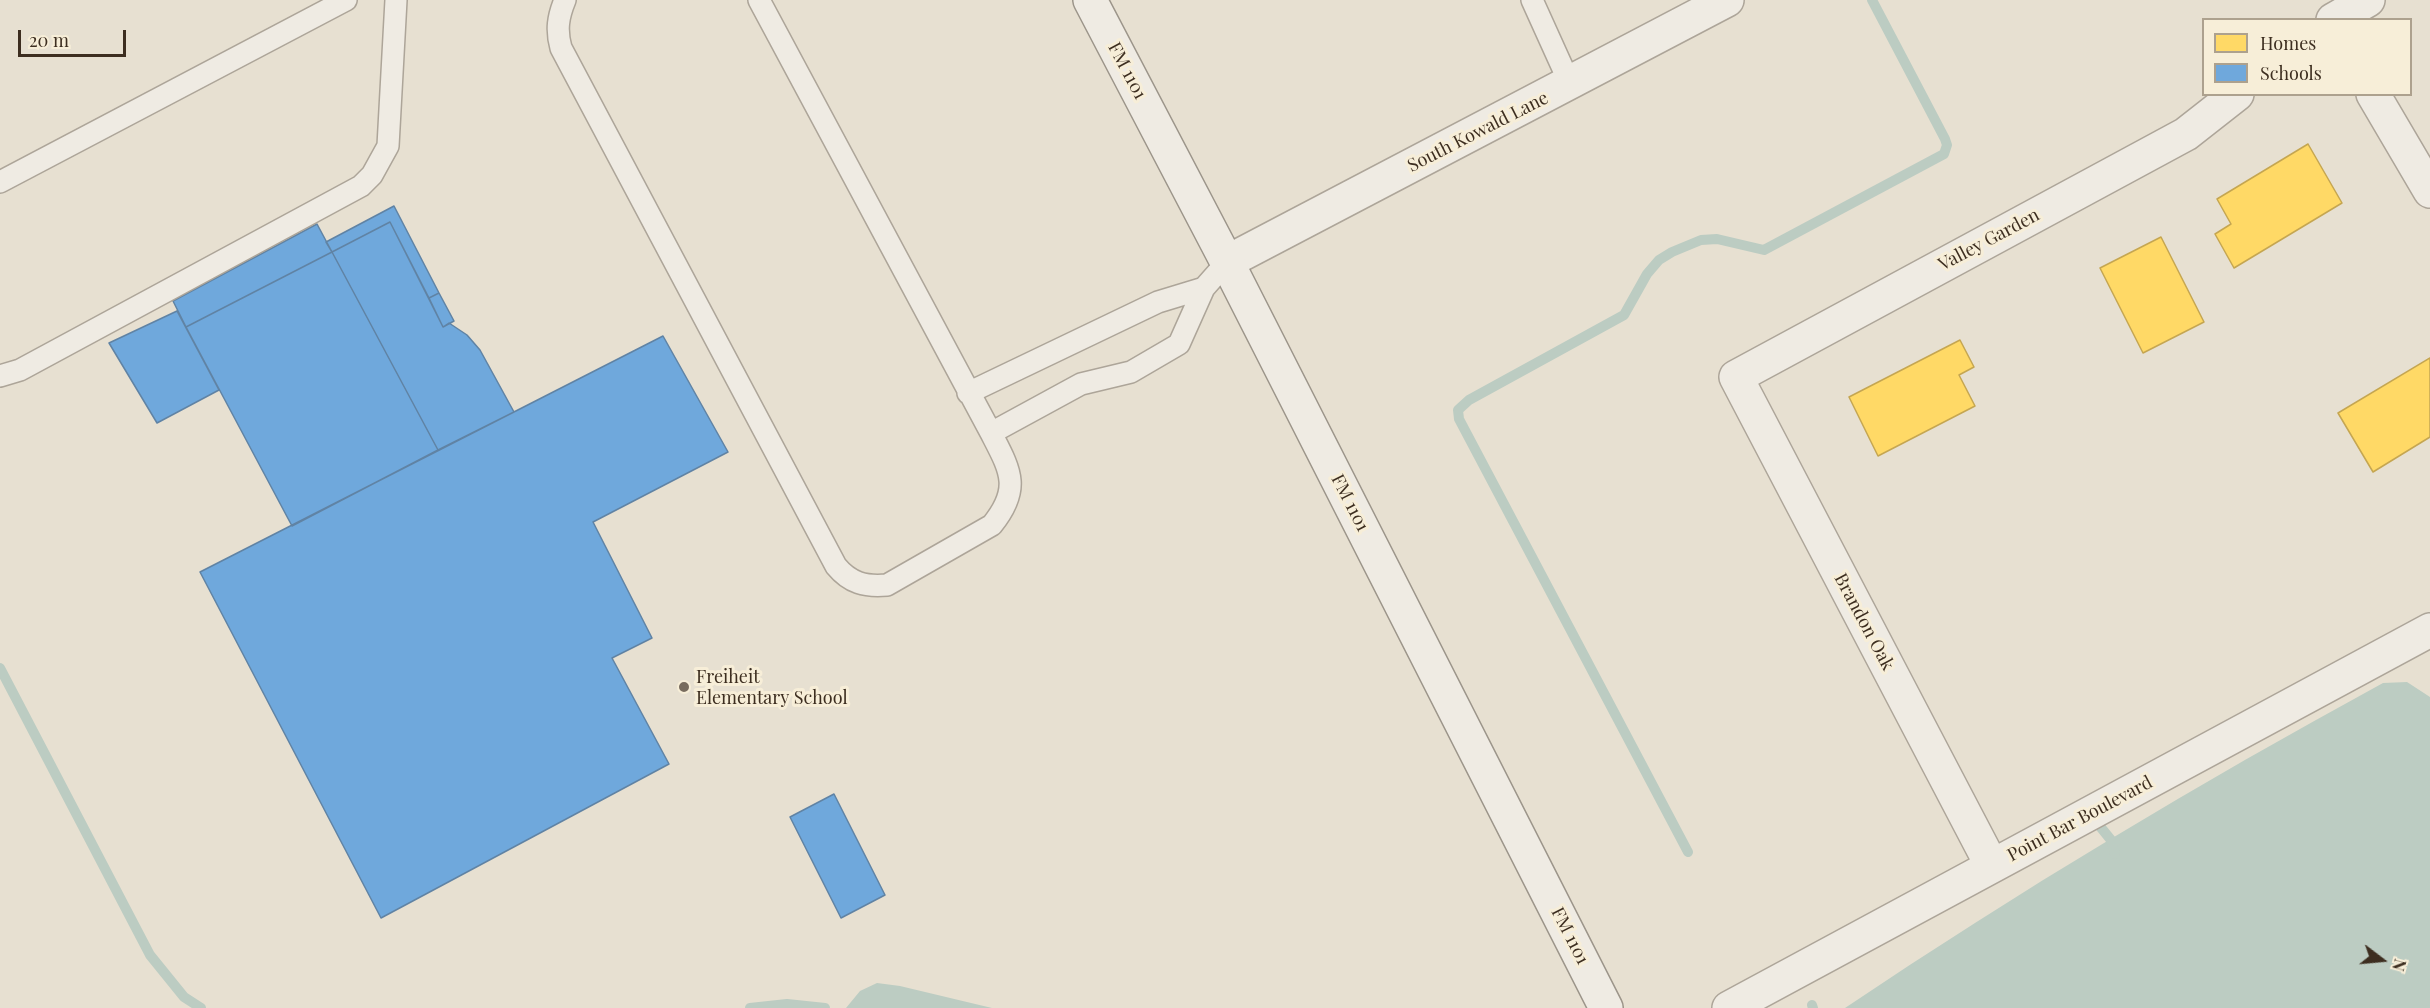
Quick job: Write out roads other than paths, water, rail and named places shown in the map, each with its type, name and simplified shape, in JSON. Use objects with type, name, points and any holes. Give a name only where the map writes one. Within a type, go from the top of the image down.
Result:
[{"type":"street","name":"FM 1101","points":[[1090,0],[1227,262],[1606,1008]]},
{"type":"street","name":"South Kowald Lane","points":[[1227,262],[1727,0]]},
{"type":"street","points":[[2336,18],[2368,0]]},
{"type":"street","name":"Valley Garden","points":[[1736,377],[2186,134],[2234,96]]},
{"type":"street","points":[[2374,96],[2430,191]]},
{"type":"street","name":"Brandon Oak","points":[[1736,377],[1992,866]]},
{"type":"street","name":"Point Bar Boulevard","points":[[1729,1008],[2430,630]]},
{"type":"lane","points":[[0,182],[346,0]]},
{"type":"lane","points":[[0,376],[20,370],[361,186],[372,175],[388,146],[396,0]]},
{"type":"lane","points":[[565,0],[559,15],[557,33],[561,48],[836,566],[845,577],[858,584],[887,585],[992,525],[1004,510],[1010,496],[1011,480],[1007,464],[991,433],[759,0]]},
{"type":"lane","points":[[1533,0],[1570,84]]},
{"type":"lane","points":[[991,433],[1081,384],[1131,372],[1179,344],[1204,288],[1227,262]]},
{"type":"lane","points":[[968,393],[1158,302],[1204,288]]},
{"type":"waterway","points":[[1688,852],[1459,419],[1458,410],[1469,400],[1624,315],[1647,274],[1659,260],[1672,252],[1701,240],[1717,239],[1764,250],[1944,154],[1947,145],[1945,139],[1872,0]]},
{"type":"waterway","points":[[0,668],[150,955],[184,997],[201,1008]]},
{"type":"waterway","points":[[2098,824],[2111,840],[2115,854]]},
{"type":"waterway","points":[[750,1008],[787,1004],[825,1008]]},
{"type":"place","name":"Freiheit Elementary School","points":[[684,687]]}]
